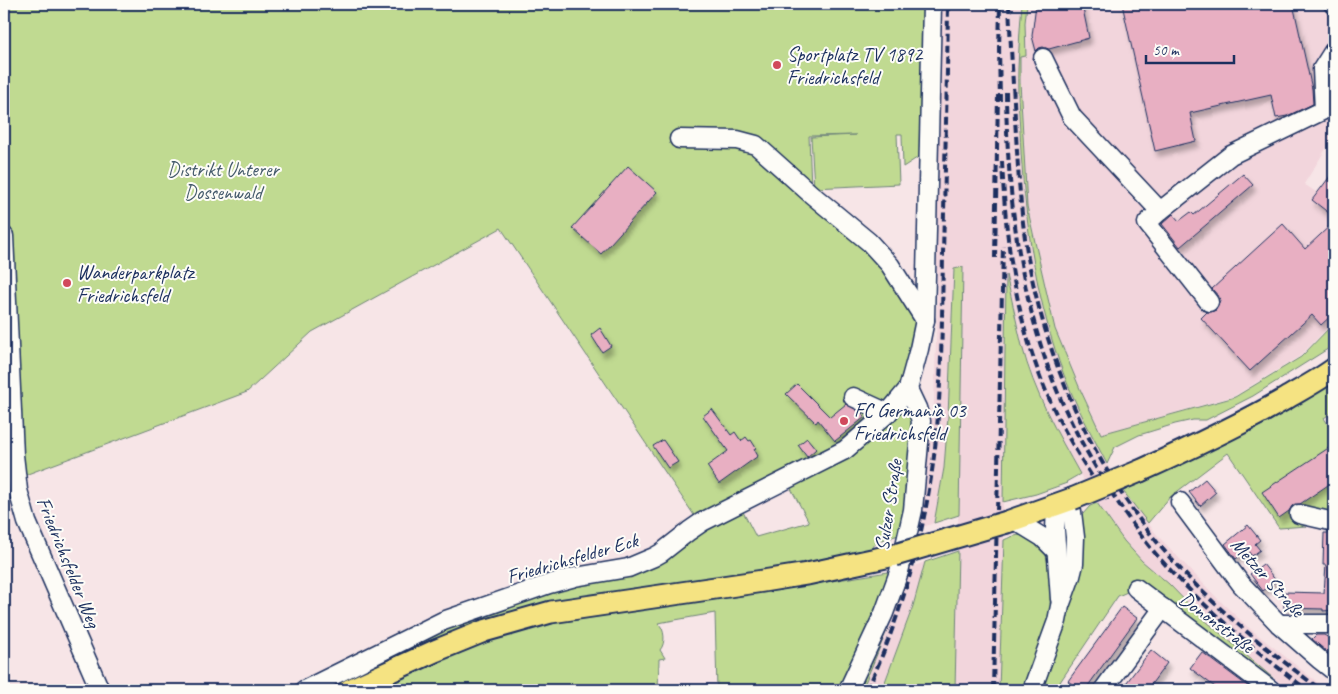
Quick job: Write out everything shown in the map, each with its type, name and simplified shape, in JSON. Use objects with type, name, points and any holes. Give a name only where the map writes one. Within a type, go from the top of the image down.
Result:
[{"type":"main road","points":[[349,690],[484,631],[551,612],[807,574],[895,555],[1010,521],[1066,501],[1196,446],[1261,412],[1334,369]]},
{"type":"street","points":[[908,389],[920,348],[925,320],[932,4]]},
{"type":"street","points":[[1209,302],[1147,223],[1231,156],[1324,110],[1322,69],[1334,50]]},
{"type":"street","points":[[1043,58],[1072,117],[1160,211]]},
{"type":"street","points":[[680,139],[737,140],[756,145],[869,242],[890,265],[925,320]]},
{"type":"street","name":"Friedrichsfelder Weg","points":[[4,236],[14,455],[18,490],[30,530],[100,690]]},
{"type":"street","name":"Friedrichsfelder Eck","points":[[304,690],[443,621],[549,584],[576,577],[628,568],[661,554],[702,522],[845,450],[888,412],[908,389]]},
{"type":"street","name":"Sulzer Straße","points":[[848,690],[884,613],[896,580],[913,510],[920,421],[917,408],[908,389]]},
{"type":"street","points":[[853,397],[888,412]]},
{"type":"street","points":[[1060,606],[1054,530],[1066,501]]},
{"type":"street","points":[[1032,690],[1057,622],[1060,606],[1071,576],[1075,551],[1072,512],[1066,501]]},
{"type":"street","name":"Metzer Straße","points":[[1180,502],[1241,584],[1279,624],[1334,671]]},
{"type":"street","points":[[1299,514],[1334,522]]},
{"type":"street","points":[[1010,521],[1042,537],[1056,551]]},
{"type":"street","name":"Dononstraße","points":[[1136,588],[1265,688]]},
{"type":"street","points":[[1103,690],[1163,608]]},
{"type":"street","points":[[1279,624],[1334,624]]},
{"type":"shaded area","points":[[940,4],[1022,4],[1018,100],[1022,164],[1025,204],[1043,308],[1064,375],[1078,408],[1107,464],[1123,491],[1158,536],[1219,600],[1248,627],[1327,690],[1289,690],[1200,616],[1169,584],[1142,561],[1124,541],[1097,503],[1044,409],[1022,347],[1006,278],[1004,540],[999,690],[955,690],[963,268],[954,269],[944,468],[934,523],[913,531],[934,402],[937,312]]},
{"type":"shaded area","points":[[1027,4],[1334,4],[1334,136],[1304,184],[1334,204],[1334,321],[1300,356],[1234,396],[1101,434],[1055,329],[1027,206],[1020,56],[1025,56]]},
{"type":"shaded area","points":[[925,562],[913,606],[882,690],[862,690],[898,604],[907,569]]},
{"type":"green space","name":"Distrikt Unterer Dossenwald","points":[[4,4],[940,4],[926,152],[903,167],[902,134],[897,134],[899,184],[814,188],[811,137],[856,135],[809,136],[811,188],[878,257],[913,315],[917,337],[910,368],[890,402],[931,426],[913,531],[878,541],[870,550],[863,554],[755,572],[572,598],[542,605],[434,643],[329,690],[313,690],[444,625],[576,581],[702,527],[501,228],[312,332],[247,392],[25,475],[11,484],[4,485]],"holes":[[[789,485],[809,522],[756,537],[741,508]]]},
{"type":"green space","points":[[1022,4],[1027,4],[1025,23],[1026,56],[1020,57],[1020,82],[1027,206],[1055,329],[1101,434],[1235,397],[1301,357],[1334,323],[1334,345],[1253,396],[1206,420],[1193,420],[1175,424],[1139,435],[1115,447],[1107,464],[1064,375],[1047,321],[1034,265],[1023,180],[1018,100]]},
{"type":"green space","points":[[963,267],[959,515],[934,523],[944,468],[954,269]]},
{"type":"green space","points":[[1006,275],[1022,346],[1033,380],[1055,428],[1080,474],[1067,483],[1036,494],[1003,502]]},
{"type":"green space","points":[[1334,381],[1334,411],[1324,418],[1334,434],[1334,524],[1279,528],[1228,453],[1170,497],[1148,523],[1123,491],[1269,422]]},
{"type":"green space","points":[[1097,503],[1124,541],[1142,561],[1169,584],[1200,616],[1273,678],[1266,681],[1141,586],[1118,596],[1060,682],[1068,690],[999,690],[1004,540],[1020,535],[1028,537],[1043,546],[1050,575],[1050,604],[1068,607],[1082,515],[1090,506]]},
{"type":"green space","points":[[958,551],[955,690],[882,690],[913,606],[925,562]]},
{"type":"green space","points":[[907,569],[898,604],[862,690],[717,690],[715,613],[658,623],[663,632],[664,640],[660,650],[665,658],[659,659],[658,690],[365,690],[508,631],[599,613],[781,589]]},
{"type":"building","points":[[1036,4],[1082,4],[1089,38],[1049,49],[1043,47],[1036,51],[1032,36]]},
{"type":"building","points":[[1122,4],[1293,4],[1312,89],[1313,104],[1287,116],[1276,118],[1271,95],[1190,113],[1196,141],[1155,151]]},
{"type":"building","points":[[628,166],[657,192],[601,254],[572,228]]},
{"type":"building","points":[[1334,171],[1334,217],[1312,200]]},
{"type":"building","points":[[1243,174],[1253,185],[1180,247],[1162,224],[1173,214],[1179,221],[1191,212],[1194,215]]},
{"type":"building","points":[[1334,222],[1334,313],[1321,325],[1312,315],[1250,371],[1201,318],[1207,312],[1216,310],[1221,299],[1212,289],[1283,224],[1305,249]]},
{"type":"building","points":[[600,328],[611,346],[602,352],[591,335]]},
{"type":"building","points":[[797,384],[830,417],[846,404],[862,413],[865,417],[835,441],[818,420],[816,423],[786,394]]},
{"type":"building","points":[[712,409],[731,435],[735,432],[741,441],[746,437],[749,441],[751,440],[758,456],[719,484],[707,466],[728,451],[703,416]]},
{"type":"building","points":[[807,438],[816,449],[807,457],[798,445]]},
{"type":"building","points":[[663,440],[678,462],[668,468],[653,446]]},
{"type":"building","points":[[1330,447],[1334,453],[1334,481],[1300,504],[1292,506],[1289,511],[1279,518],[1262,492]]},
{"type":"building","points":[[1205,479],[1216,492],[1200,506],[1189,492]]},
{"type":"building","points":[[1248,525],[1260,540],[1255,544],[1260,550],[1252,556],[1247,550],[1236,559],[1225,544]]},
{"type":"building","points":[[1324,533],[1334,533],[1334,610],[1284,608],[1284,592],[1324,593],[1326,565],[1323,565]]},
{"type":"building","points":[[1263,564],[1276,581],[1263,591],[1250,574]]},
{"type":"building","points":[[1122,607],[1137,618],[1085,690],[1080,690],[1068,681]]},
{"type":"building","points":[[1316,635],[1324,635],[1329,638],[1334,635],[1334,658],[1312,639]]},
{"type":"building","points":[[1151,650],[1167,663],[1147,690],[1121,690]]},
{"type":"building","points":[[1202,652],[1253,690],[1219,690],[1190,668]]},
{"type":"railway","points":[[867,690],[881,659],[904,595],[921,529],[933,462],[941,363],[948,4]]},
{"type":"railway","points":[[999,53],[1000,4]]},
{"type":"railway","points":[[1009,4],[1022,218],[1037,298],[1061,377],[1096,451],[1140,520],[1166,553],[1201,591],[1240,626],[1321,690]]},
{"type":"railway","points":[[999,46],[1000,101]]},
{"type":"railway","points":[[1006,92],[1012,201],[1023,273],[1040,344],[1057,391],[1075,430],[1096,467],[1146,543],[1179,580],[1232,629],[1307,690]]},
{"type":"railway","points":[[995,258],[998,95]]},
{"type":"railway","points":[[1002,161],[1010,255],[1021,316],[1030,346],[1052,405],[1078,453],[1107,500]]},
{"type":"railway","points":[[993,690],[1003,246]]},
{"type":"place","name":"Sportplatz TV 1892 Friedrichsfeld","points":[[777,65]]},
{"type":"place","name":"Wanderparkplatz Friedrichsfeld","points":[[67,283]]},
{"type":"place","name":"FC Germania 03 Friedrichsfeld","points":[[844,421]]}]
